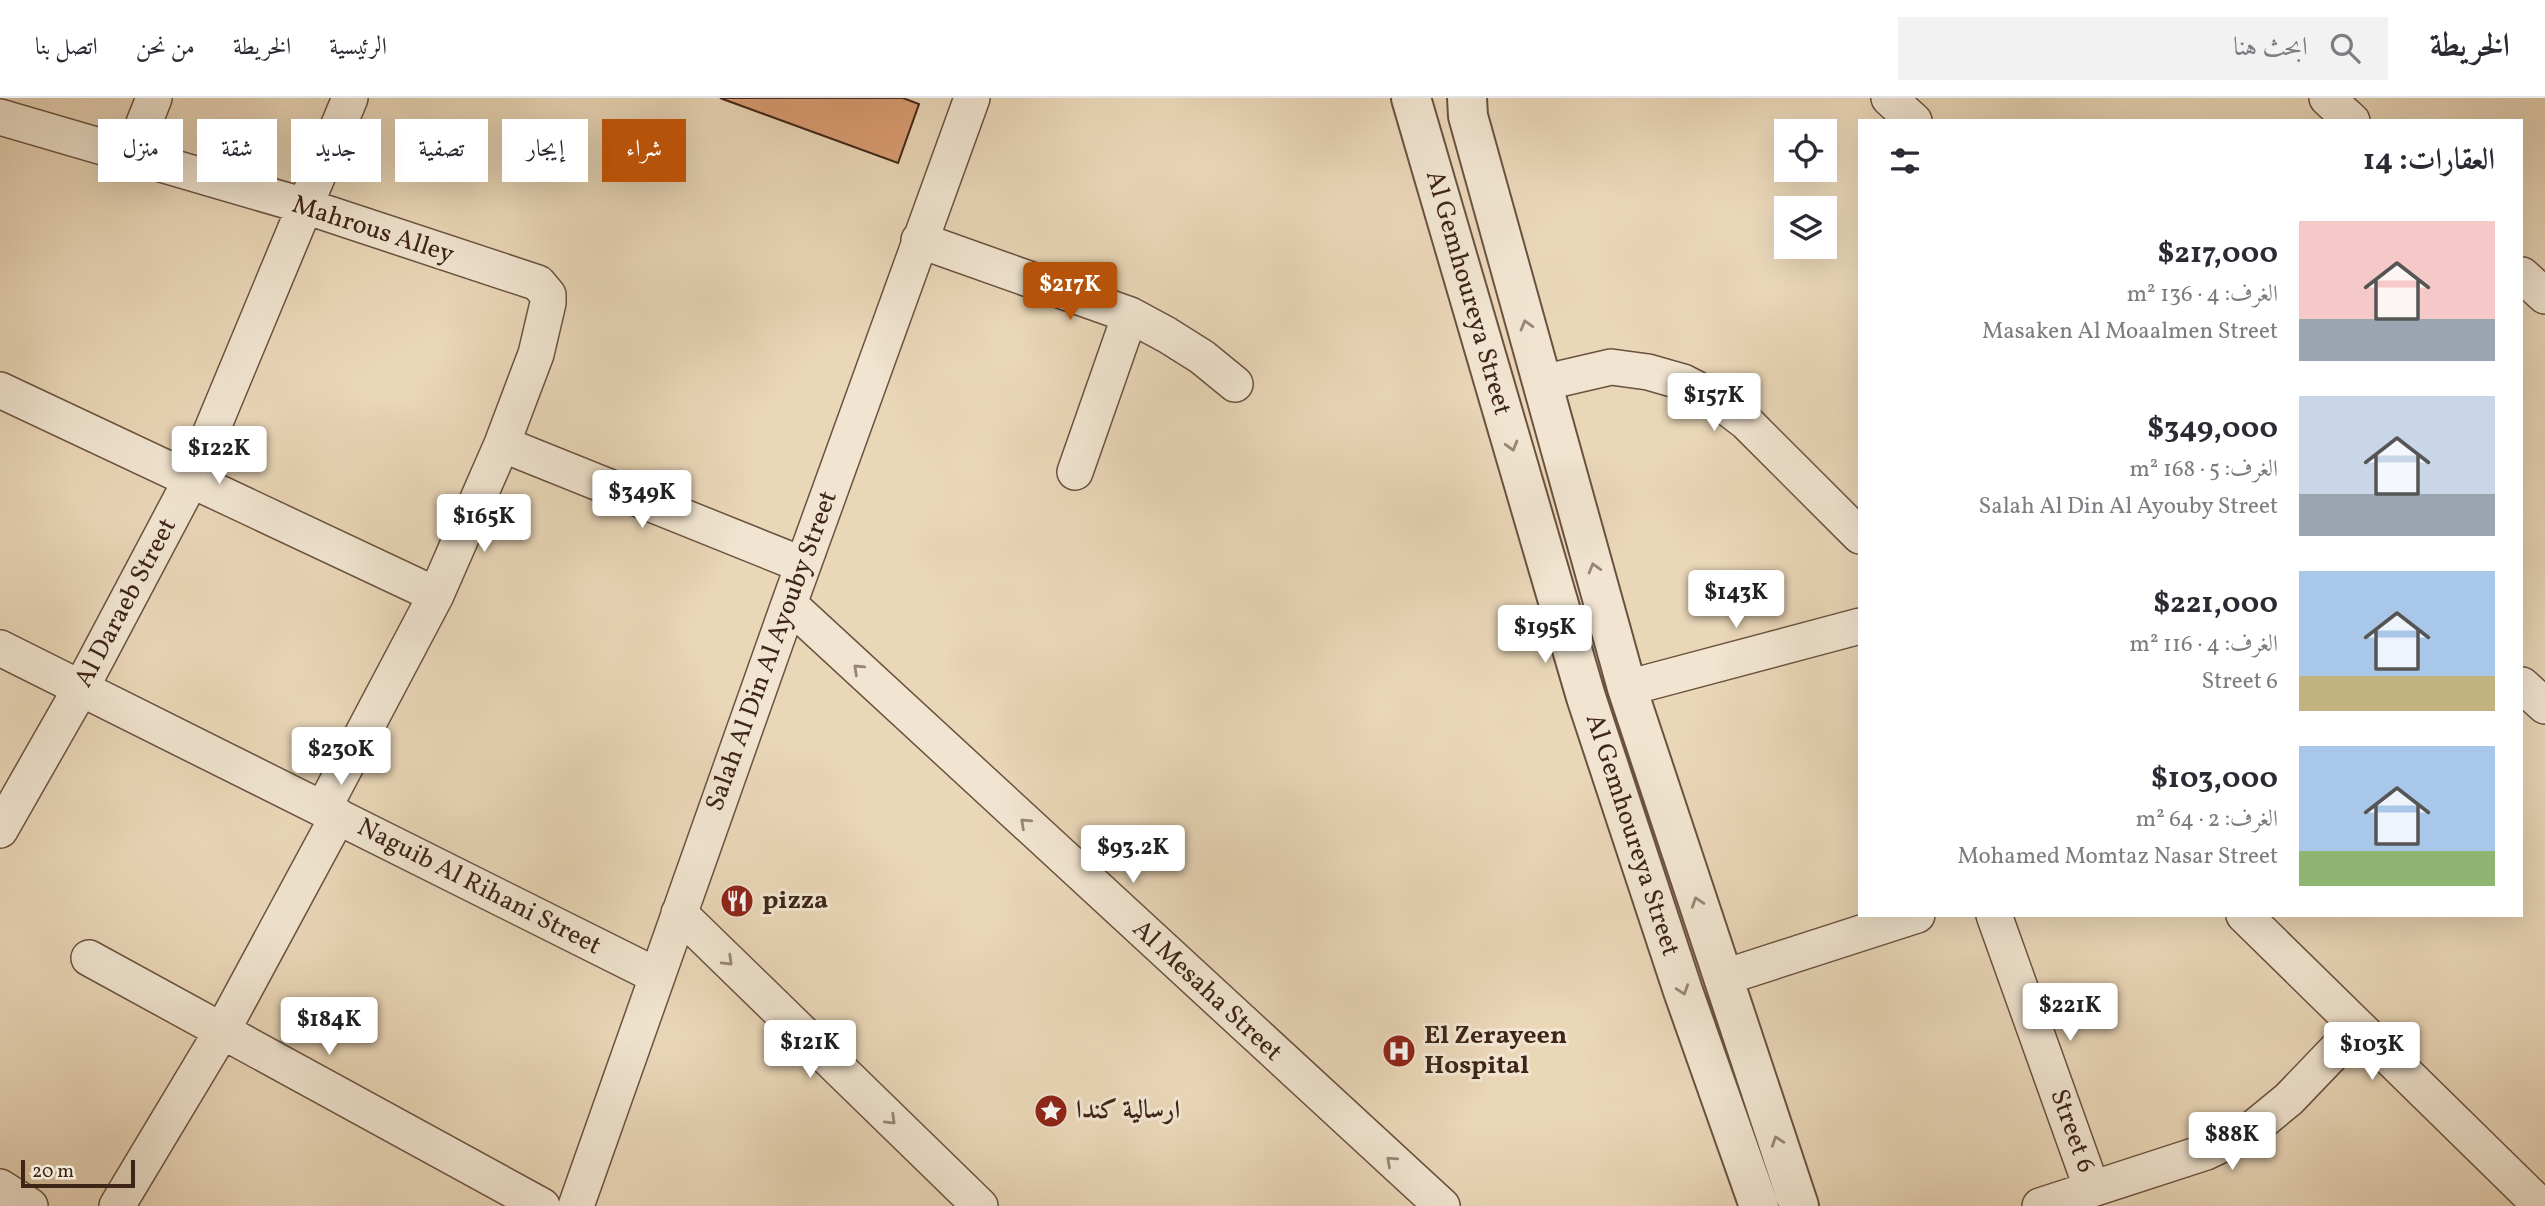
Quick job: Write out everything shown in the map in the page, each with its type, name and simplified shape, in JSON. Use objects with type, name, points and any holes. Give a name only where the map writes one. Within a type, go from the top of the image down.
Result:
[{"type":"street","points":[[146,119],[154,98]]},
{"type":"street","name":"Al Daraeb Street","points":[[0,830],[80,688],[191,480],[350,98]]},
{"type":"street","name":"Salah Al Din Al Ayouby Street","points":[[583,1202],[657,976],[972,98]]},
{"type":"street","name":"Al Gemhoureya Street","points":[[1411,98],[1586,697],[1679,978],[1759,1206]]},
{"type":"street","points":[[1889,98],[1912,119]]},
{"type":"street","points":[[2327,98],[2350,119]]},
{"type":"street","name":"Al Gemhoureya Street","points":[[1465,104],[1627,688],[1799,1206]]},
{"type":"street","name":"Mahrous Alley","points":[[0,117],[98,146]]},
{"type":"street","name":"Mahrous Alley","points":[[183,171],[305,206],[538,283],[548,295],[548,303],[536,354],[502,443]]},
{"type":"street","points":[[919,240],[1130,315],[1202,357],[1235,384]]},
{"type":"street","points":[[2523,276],[2545,296]]},
{"type":"street","points":[[1075,472],[1130,315]]},
{"type":"street","points":[[1542,383],[1611,368],[1648,372],[1683,383],[1716,399],[1746,422],[1858,534]]},
{"type":"street","points":[[0,390],[436,595]]},
{"type":"street","points":[[117,1206],[222,1031],[436,595],[502,443],[803,565]]},
{"type":"street","name":"Al Mesaha Street","points":[[789,604],[1441,1206]]},
{"type":"street","points":[[1627,688],[1858,627]]},
{"type":"street","name":"Naguib Al Rihani Street","points":[[0,648],[657,976]]},
{"type":"street","points":[[2523,686],[2545,706]]},
{"type":"street","points":[[680,913],[980,1206]]},
{"type":"street","points":[[1722,978],[1911,917]]},
{"type":"street","name":"Street 6","points":[[1995,917],[2092,1189]]},
{"type":"street","points":[[2246,917],[2541,1206]]},
{"type":"street","points":[[89,958],[542,1206]]},
{"type":"street","points":[[2040,1206],[2206,1152],[2250,1131],[2289,1098],[2357,1028]]},
{"type":"street","points":[[0,1187],[30,1206]]},
{"type":"building","points":[[720,98],[903,98],[919,104],[898,163]]},
{"type":"place","name":"pizza","points":[[737,901]]},
{"type":"place","name":"El Zerayeen Hospital","points":[[1399,1051]]},
{"type":"place","name":"ارسالية كندا","points":[[1051,1111]]}]
